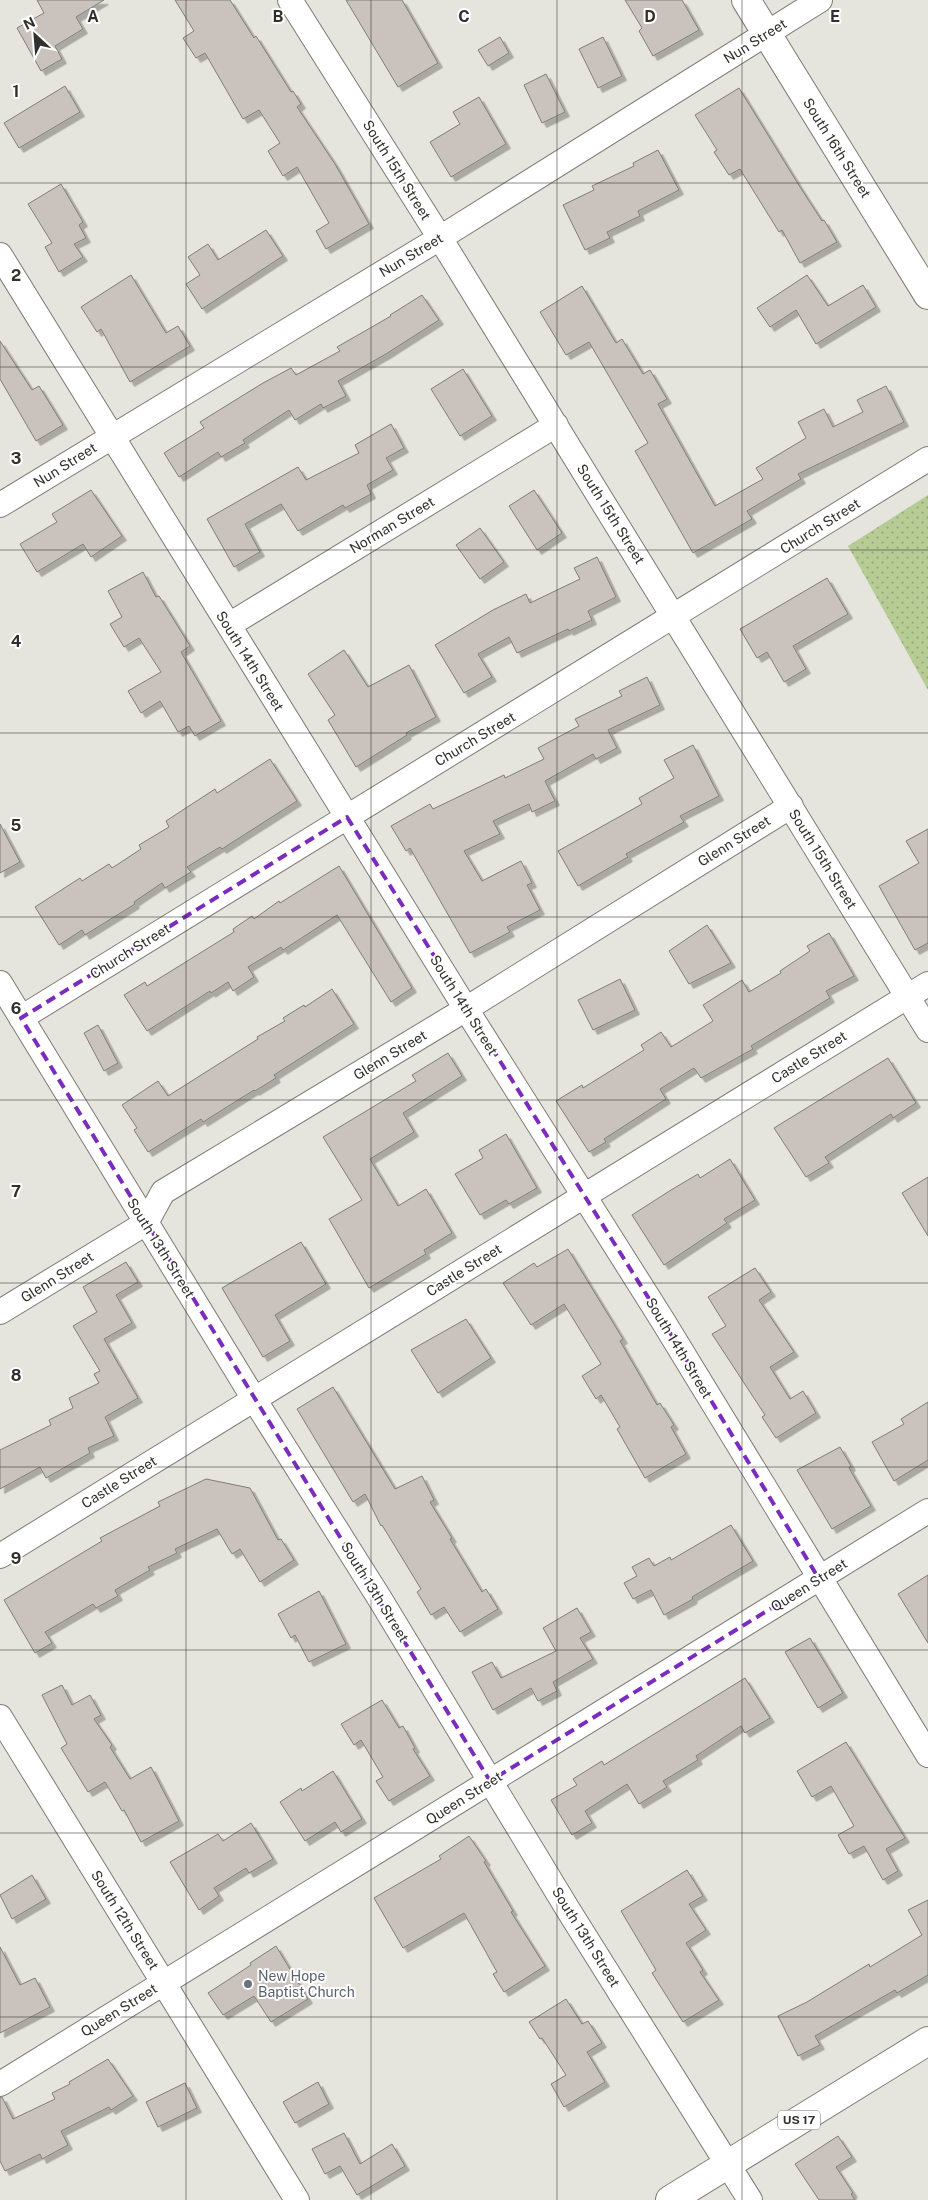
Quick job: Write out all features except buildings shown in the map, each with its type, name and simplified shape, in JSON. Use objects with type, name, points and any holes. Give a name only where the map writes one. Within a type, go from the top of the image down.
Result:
[{"type":"main road","name":"South 16th Street","points":[[746,0],[928,295]]},
{"type":"main road","name":"US 17","points":[[670,2200],[928,2041]]},
{"type":"street","name":"South 15th Street","points":[[290,0],[556,425],[928,1030]]},
{"type":"street","name":"Nun Street","points":[[0,505],[440,238],[820,0]]},
{"type":"street","name":"South 14th Street","points":[[0,255],[347,817],[585,1195],[928,1755]]},
{"type":"street","name":"Norman Street","points":[[228,625],[556,425]]},
{"type":"street","name":"Church Street","points":[[21,1018],[928,459]]},
{"type":"street","name":"Glenn Street","points":[[0,1312],[146,1223],[163,1192],[466,1008],[791,806]]},
{"type":"street","name":"South 13th Street","points":[[0,983],[254,1399],[380,1599],[490,1781],[750,2200]]},
{"type":"street","name":"Castle Street","points":[[0,1556],[928,984]]},
{"type":"street","name":"Queen Street","points":[[0,2084],[928,1511]]},
{"type":"street","name":"South 12th Street","points":[[0,1717],[297,2200]]},
{"type":"highlighted area","points":[[347,817],[663,1321],[819,1579],[490,1781],[21,1018]]},
{"type":"green space","points":[[928,495],[928,690],[848,546]]},
{"type":"place","name":"New Hope Baptist Church","points":[[248,1984]]}]
